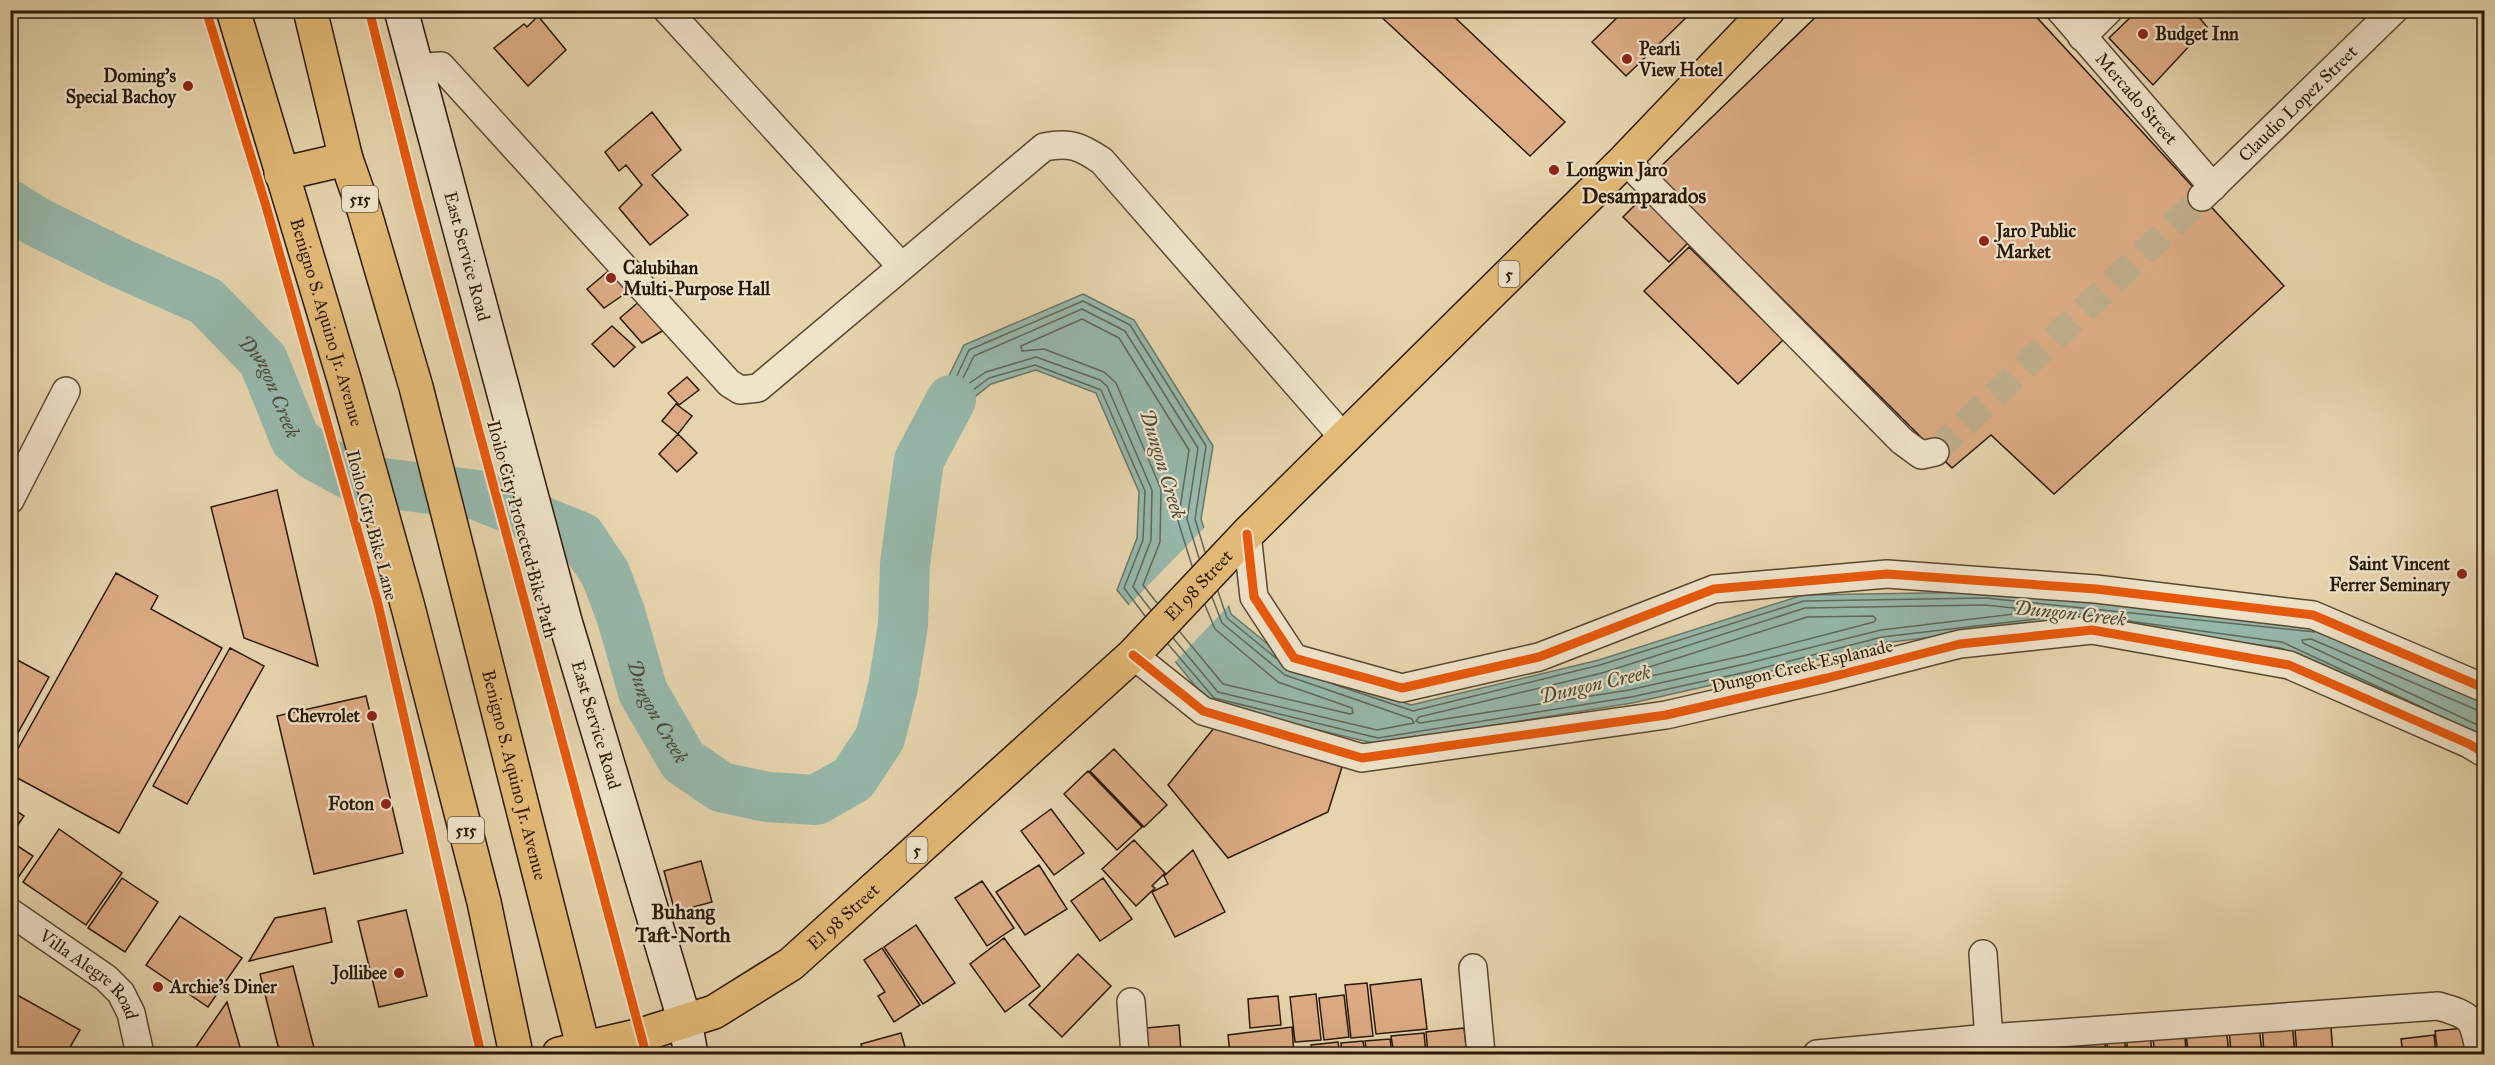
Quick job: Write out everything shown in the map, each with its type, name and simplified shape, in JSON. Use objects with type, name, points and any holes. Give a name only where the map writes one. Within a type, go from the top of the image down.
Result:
[{"type":"main road","name":"Benigno S. Aquino Jr. Avenue","points":[[233,10],[344,379],[408,607],[484,902],[516,1054]]},
{"type":"main road","name":"Benigno S. Aquino Jr. Avenue","points":[[310,10],[346,159],[364,210],[416,387],[473,613],[576,1053]]},
{"type":"main road","name":"El 98 Street","points":[[576,1053],[714,1012],[791,964],[1133,655],[1247,534],[1625,160],[1768,10]]},
{"type":"main road","points":[[281,174],[346,159]]},
{"type":"street","name":"East Service Road","points":[[401,10],[564,621],[685,1022],[691,1054]]},
{"type":"street","points":[[667,10],[901,266]]},
{"type":"street","name":"Mercado Street","points":[[2060,10],[2208,192]]},
{"type":"street","points":[[2082,37],[2109,10]]},
{"type":"street","name":"Claudio Lopez Street","points":[[2208,192],[2394,10]]},
{"type":"street","points":[[417,73],[426,67],[441,66],[729,383],[740,390],[758,388],[1044,147],[1064,143],[1084,148],[1102,161],[1344,437]]},
{"type":"street","points":[[1625,160],[1902,441],[1928,453]]},
{"type":"street","points":[[10,500],[66,391]]},
{"type":"street","points":[[1247,534],[1254,597],[1294,658],[1402,688],[1539,657],[1714,590],[1887,574],[2096,589],[2313,615],[2484,688]]},
{"type":"street","name":"Dungon Creek Esplanade","points":[[1133,655],[1203,711],[1362,758],[1666,715],[1827,678],[1960,644],[2092,630],[2289,665],[2469,744],[2484,753]]},
{"type":"street","name":"Villa Alegre Road","points":[[10,912],[106,978],[121,993],[131,1013],[140,1054]]},
{"type":"street","points":[[1983,954],[1989,1046]]},
{"type":"street","points":[[1473,968],[1481,1054]]},
{"type":"street","points":[[1131,1002],[1135,1054]]},
{"type":"street","points":[[1817,1054],[1989,1046],[2438,1006],[2461,1012],[2474,1024],[2480,1054]]},
{"type":"water","points":[[1083,294],[1134,320],[1213,446],[1201,519],[1231,614],[1292,664],[1411,705],[1599,660],[1803,595],[1986,592],[2314,625],[2484,699],[2484,744],[2281,648],[2079,620],[1883,643],[1632,703],[1377,744],[1210,704],[1117,590],[1137,538],[1139,492],[1096,393],[1036,370],[991,384],[950,417],[919,460],[942,390],[964,345]]},
{"type":"pier","points":[[1206,526],[1231,603],[1173,664],[1127,607]]},
{"type":"building","points":[[1374,10],[1447,10],[1565,122],[1530,156]]},
{"type":"building","name":"Pearli View Hotel","points":[[1625,10],[1694,10],[1626,76],[1592,42]]},
{"type":"building","name":"Jaro Public Market","points":[[1823,10],[2030,10],[2284,286],[2054,494],[1991,435],[1952,468],[1655,172]]},
{"type":"building","points":[[2138,10],[2193,10],[2207,27],[2153,85],[2109,38]]},
{"type":"building","points":[[538,16],[566,50],[528,86],[494,48],[524,24],[527,27]]},
{"type":"building","points":[[652,112],[681,150],[652,175],[688,215],[650,245],[619,208],[642,185],[626,165],[619,171],[605,152]]},
{"type":"building","points":[[1643,197],[1689,242],[1669,262],[1623,217]]},
{"type":"building","points":[[1689,247],[1783,340],[1738,384],[1644,291]]},
{"type":"building","name":"Calubihan Multi-Purpose Hall","points":[[612,268],[632,289],[604,308],[587,289]]},
{"type":"building","points":[[641,300],[664,330],[642,343],[620,318]]},
{"type":"building","points":[[612,326],[635,347],[614,367],[592,344]]},
{"type":"building","points":[[687,377],[699,390],[679,405],[668,393]]},
{"type":"building","points":[[676,404],[692,416],[678,434],[662,421]]},
{"type":"building","points":[[678,434],[697,453],[677,472],[659,454]]},
{"type":"building","points":[[277,490],[318,666],[244,638],[211,507]]},
{"type":"building","points":[[116,573],[158,596],[151,609],[222,648],[119,833],[10,774],[10,763]]},
{"type":"building","points":[[230,648],[264,666],[187,804],[153,786]]},
{"type":"building","points":[[10,656],[49,677],[10,747]]},
{"type":"building","points":[[366,696],[403,853],[314,874],[277,716]]},
{"type":"building","points":[[1214,728],[1342,767],[1328,812],[1228,858],[1168,785]]},
{"type":"building","points":[[1114,749],[1167,805],[1144,827],[1090,771]]},
{"type":"building","points":[[1088,771],[1142,827],[1117,850],[1064,794]]},
{"type":"building","points":[[10,807],[24,816],[10,836]]},
{"type":"building","points":[[1051,809],[1084,853],[1054,875],[1021,831]]},
{"type":"building","points":[[59,829],[122,873],[86,925],[23,882]]},
{"type":"building","points":[[1134,840],[1165,873],[1152,886],[1155,888],[1136,906],[1102,869]]},
{"type":"building","points":[[13,843],[33,856],[15,882],[10,879],[10,846]]},
{"type":"building","points":[[1193,850],[1225,912],[1175,937],[1152,892],[1168,884],[1164,876]]},
{"type":"building","points":[[701,861],[712,902],[675,912],[664,871]]},
{"type":"building","points":[[1039,865],[1067,909],[1025,935],[996,892]]},
{"type":"building","points":[[122,878],[158,902],[125,952],[88,928]]},
{"type":"building","points":[[1103,878],[1132,919],[1100,941],[1071,901]]},
{"type":"building","points":[[982,881],[1014,928],[987,946],[955,898]]},
{"type":"building","points":[[325,908],[332,942],[249,961],[275,918]]},
{"type":"building","points":[[406,910],[427,996],[379,1007],[358,921]]},
{"type":"building","points":[[180,916],[242,958],[208,1007],[146,965]]},
{"type":"building","points":[[916,925],[955,983],[923,1004],[884,947]]},
{"type":"building","points":[[1004,938],[1040,986],[1005,1012],[970,964]]},
{"type":"building","points":[[882,948],[920,1005],[894,1022],[878,996],[885,992],[864,960]]},
{"type":"building","points":[[1078,954],[1111,986],[1062,1037],[1029,1005]]},
{"type":"building","points":[[293,966],[314,1048],[280,1054],[260,974]]},
{"type":"building","points":[[1421,979],[1427,1029],[1376,1034],[1370,985]]},
{"type":"building","points":[[1367,983],[1373,1036],[1351,1038],[1345,985]]},
{"type":"building","points":[[10,991],[80,1030],[66,1054],[25,1054],[10,1047]]},
{"type":"building","points":[[1316,994],[1321,1040],[1295,1042],[1290,997]]},
{"type":"building","points":[[1344,995],[1349,1037],[1324,1040],[1319,998]]},
{"type":"building","points":[[1278,996],[1281,1025],[1250,1028],[1248,999]]},
{"type":"building","points":[[227,1002],[242,1054],[191,1054]]},
{"type":"building","points":[[2330,1014],[2333,1054],[2297,1054],[2294,1017]]},
{"type":"building","points":[[2292,1022],[2295,1054],[2264,1054],[2262,1024]]},
{"type":"building","points":[[1179,1025],[1181,1052],[1149,1054],[1146,1028]]},
{"type":"building","points":[[2259,1025],[2262,1054],[2231,1054],[2229,1027]]},
{"type":"building","points":[[2226,1026],[2229,1054],[2188,1054],[2186,1030]]},
{"type":"building","points":[[1292,1027],[1294,1054],[1230,1054],[1228,1035]]},
{"type":"building","points":[[1464,1028],[1467,1054],[1428,1054],[1426,1032]]},
{"type":"building","points":[[2464,1028],[2466,1054],[2438,1054],[2435,1031]]},
{"type":"building","points":[[2150,1032],[2152,1054],[2128,1054],[2126,1034]]},
{"type":"building","points":[[901,1033],[907,1054],[864,1054],[861,1044]]},
{"type":"building","points":[[1424,1033],[1426,1054],[1394,1054],[1391,1036]]},
{"type":"building","points":[[2124,1033],[2126,1054],[2108,1054],[2106,1035]]},
{"type":"building","points":[[2104,1035],[2106,1054],[2079,1054],[2077,1038]]},
{"type":"building","points":[[2434,1035],[2436,1054],[2403,1054],[2401,1039]]},
{"type":"building","points":[[2185,1036],[2186,1054],[2155,1054],[2153,1039]]},
{"type":"building","points":[[2074,1038],[2076,1054],[2041,1054],[2040,1041]]},
{"type":"building","points":[[1390,1039],[1392,1054],[1367,1054],[1365,1041]]},
{"type":"building","points":[[1363,1041],[1365,1054],[1342,1054],[1341,1043]]},
{"type":"building","points":[[1338,1042],[1340,1054],[1312,1054],[1311,1045]]},
{"type":"waterway","name":"Dungon Creek","points":[[10,205],[39,223],[120,263],[206,301],[263,360],[295,439],[315,456],[360,480],[477,495],[581,537],[605,573],[621,615],[643,692],[683,761],[721,787],[767,797],[816,800],[853,779],[880,738],[893,687],[903,625],[905,564],[919,460],[951,400]]},
{"type":"tunnel","points":[[1935,452],[2202,197]]},
{"type":"cycle path","name":"Iloilo City Bike Lane","points":[[206,10],[266,206],[378,604],[481,1054]]},
{"type":"cycle path","name":"Iloilo City Protected Bike Path","points":[[369,10],[416,197],[646,1054]]},
{"type":"cycle path","points":[[1247,534],[1254,597],[1294,658],[1402,688],[1539,657],[1714,589],[1887,574],[2096,589],[2313,615],[2484,688]]},
{"type":"cycle path","points":[[1133,655],[1203,711],[1362,758],[1666,715],[1827,678],[1960,644],[2092,630],[2289,665],[2469,744],[2484,753]]},
{"type":"place","name":"Budget Inn","points":[[2143,34]]},
{"type":"place","name":"Pearli View Hotel","points":[[1627,59]]},
{"type":"place","name":"Doming's Special Bachoy","points":[[188,86]]},
{"type":"place","name":"Longwin Jaro","points":[[1554,170]]},
{"type":"place","name":"Jaro Public Market","points":[[1984,241]]},
{"type":"place","name":"Calubihan Multi-Purpose Hall","points":[[611,278]]},
{"type":"place","name":"Saint Vincent Ferrer Seminary","points":[[2462,574]]},
{"type":"place","name":"Chevrolet","points":[[372,716]]},
{"type":"place","name":"Foton","points":[[386,804]]},
{"type":"place","name":"Jollibee","points":[[399,973]]},
{"type":"place","name":"Archie's Diner","points":[[158,987]]},
{"type":"district","name":"Desamparados","points":[[1644,196]]},
{"type":"district","name":"Buhang Taft-North","points":[[683,924]]}]
